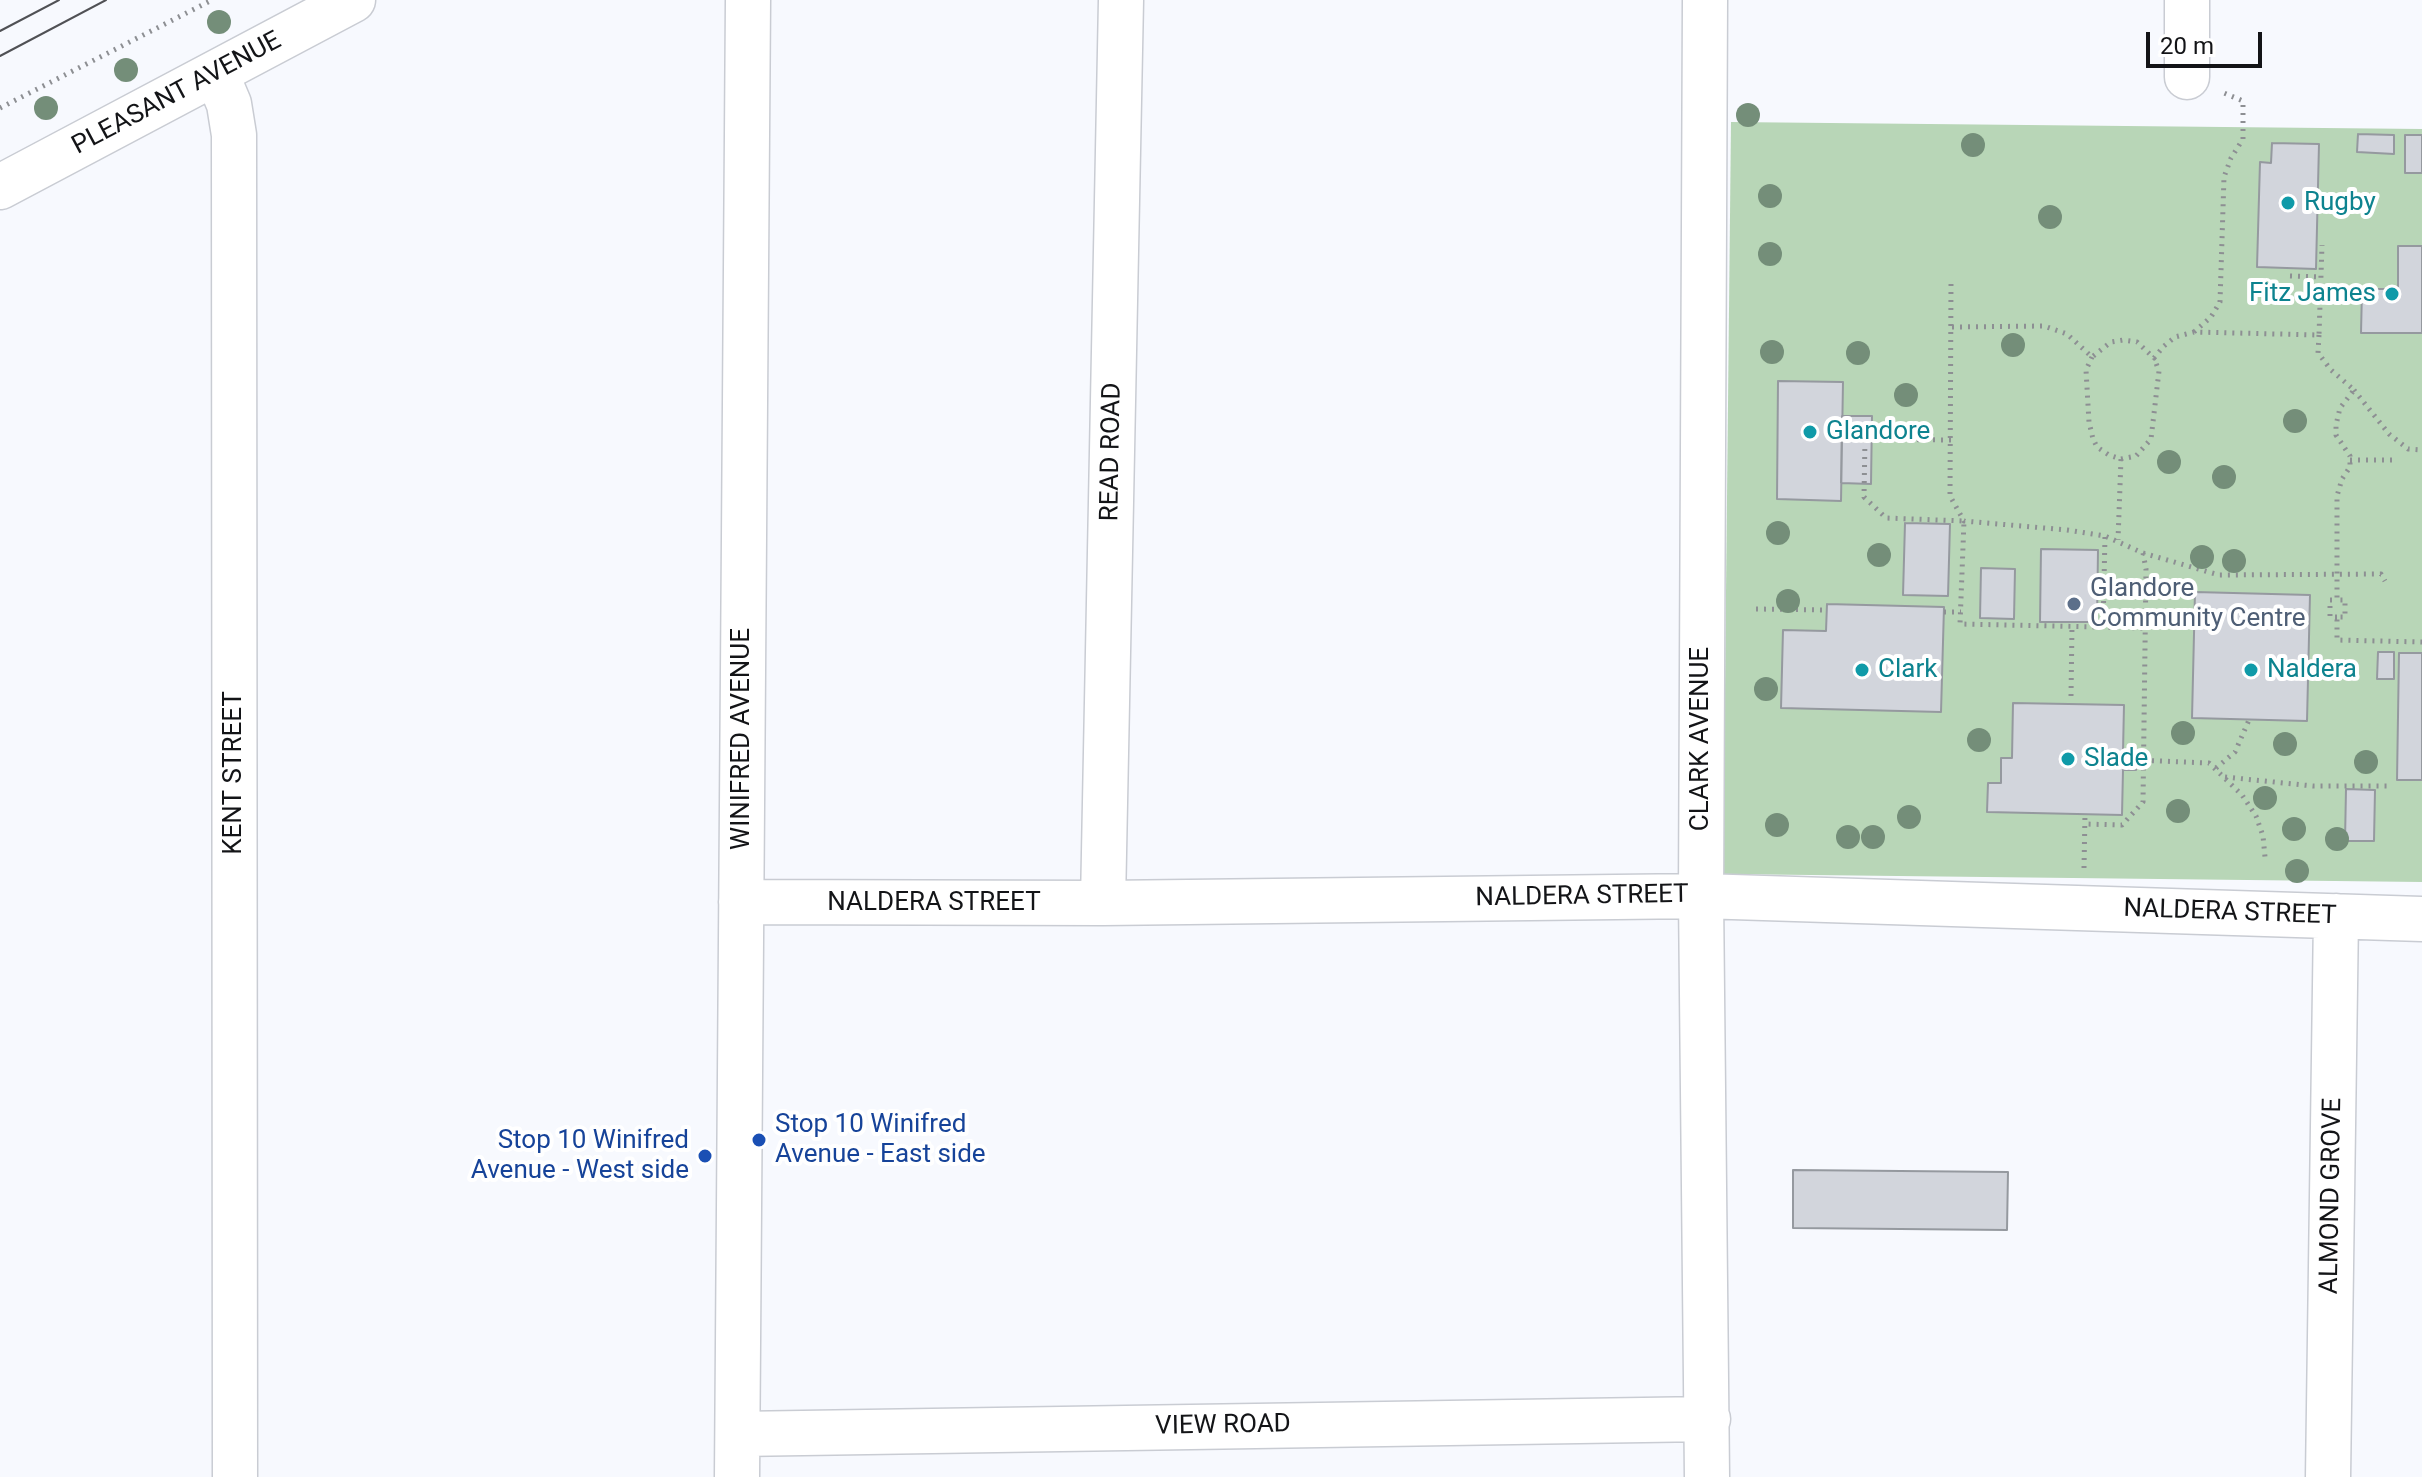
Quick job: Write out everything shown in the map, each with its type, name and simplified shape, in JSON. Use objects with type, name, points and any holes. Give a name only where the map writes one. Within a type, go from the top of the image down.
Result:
[{"type":"street","name":"PLEASANT AVENUE","points":[[0,187],[353,0]]},
{"type":"street","name":"WINIFRED AVENUE","points":[[737,1477],[748,0]]},
{"type":"street","name":"READ ROAD","points":[[1103,903],[1121,0]]},
{"type":"street","name":"CLARK AVENUE","points":[[1705,0],[1701,896],[1707,1477]]},
{"type":"street","points":[[2187,0],[2187,77]]},
{"type":"street","name":"KENT STREET","points":[[216,73],[229,104],[234,135],[235,1477]]},
{"type":"street","name":"NALDERA STREET","points":[[741,902],[1103,903],[1701,896],[2422,919]]},
{"type":"street","name":"ALMOND GROVE","points":[[2328,1477],[2336,916]]},
{"type":"street","name":"VIEW ROAD","points":[[738,1434],[1708,1419]]},
{"type":"path","points":[[0,108],[212,0]]},
{"type":"path","points":[[2187,77],[2243,101],[2243,139],[2224,177],[2220,302],[2211,317],[2194,332]]},
{"type":"path","points":[[2322,245],[2318,353],[2331,370],[2354,390],[2389,434],[2408,449],[2422,450]]},
{"type":"path","points":[[2290,276],[2321,277]]},
{"type":"path","points":[[1951,284],[1950,496],[1964,521],[1960,624],[2146,628]]},
{"type":"path","points":[[1952,327],[2044,326],[2067,334],[2092,357]]},
{"type":"path","points":[[2154,358],[2175,337],[2194,332],[2319,335]]},
{"type":"path","points":[[2123,340],[2137,342],[2154,358],[2159,371],[2151,439],[2136,456],[2121,459],[2109,455],[2097,447],[2093,439],[2086,370],[2092,357],[2111,342],[2123,340]]},
{"type":"path","points":[[2337,600],[2337,496],[2350,460],[2336,435],[2336,425],[2340,408],[2354,390]]},
{"type":"path","points":[[1951,440],[1865,439],[1864,497],[1886,518],[1964,521],[2105,536],[2143,553],[2219,575],[2381,574],[2385,581]]},
{"type":"path","points":[[2118,540],[2121,459]]},
{"type":"path","points":[[2350,460],[2394,460]]},
{"type":"path","points":[[2103,627],[2105,536]]},
{"type":"path","points":[[2084,824],[2122,825],[2143,802],[2146,569],[2143,553]]},
{"type":"path","points":[[2330,600],[2337,600],[2345,600],[2345,617],[2330,617],[2330,600]]},
{"type":"path","points":[[1756,609],[1827,610]]},
{"type":"path","points":[[1944,612],[1961,612]]},
{"type":"path","points":[[2337,617],[2337,640],[2422,642]]},
{"type":"path","points":[[2146,619],[2190,621]]},
{"type":"path","points":[[2071,696],[2072,626]]},
{"type":"path","points":[[2216,768],[2235,752],[2249,720]]},
{"type":"path","points":[[2136,760],[2198,761],[2216,768],[2242,795],[2256,816],[2263,836],[2265,857]]},
{"type":"path","points":[[2224,777],[2313,786],[2392,786]]},
{"type":"path","points":[[2084,909],[2085,814]]},
{"type":"green space","name":"Glandore Community Centre","points":[[1731,122],[2422,129],[2422,882],[1723,874]]},
{"type":"building","points":[[2358,134],[2394,135],[2394,154],[2357,152]]},
{"type":"building","points":[[2405,135],[2422,135],[2422,173],[2405,173]]},
{"type":"building","name":"Rugby","points":[[2272,143],[2319,144],[2316,269],[2257,267],[2260,162],[2271,163]]},
{"type":"building","name":"Fitz James","points":[[2398,246],[2422,246],[2422,333],[2361,333],[2362,289],[2398,289]]},
{"type":"building","name":"Glandore","points":[[1778,381],[1843,382],[1841,501],[1777,499]]},
{"type":"building","points":[[1842,416],[1872,416],[1871,484],[1841,483]]},
{"type":"building","points":[[1905,523],[1950,524],[1948,596],[1903,595]]},
{"type":"building","points":[[2041,549],[2098,550],[2097,622],[2040,622]]},
{"type":"building","points":[[1981,568],[2015,569],[2014,619],[1980,618]]},
{"type":"building","name":"Naldera","points":[[2195,592],[2310,595],[2307,721],[2192,718]]},
{"type":"building","name":"Clark","points":[[1827,604],[1944,607],[1941,712],[1781,708],[1783,630],[1826,631]]},
{"type":"building","points":[[2378,652],[2394,652],[2394,679],[2377,679]]},
{"type":"building","points":[[2399,653],[2422,653],[2422,780],[2397,780]]},
{"type":"building","name":"Slade","points":[[2013,703],[2124,705],[2123,752],[2136,752],[2136,770],[2123,770],[2122,815],[1987,812],[1988,783],[2001,783],[2001,758],[2012,758]]},
{"type":"building","points":[[2346,789],[2375,790],[2374,841],[2345,841]]},
{"type":"building","points":[[1793,1170],[2008,1172],[2007,1230],[1793,1228]]},
{"type":"tram line","points":[[0,31],[59,0]]},
{"type":"tram line","points":[[0,56],[106,0]]},
{"type":"place","name":"Rugby","points":[[2288,203]]},
{"type":"place","name":"Fitz James","points":[[2392,294]]},
{"type":"place","name":"Glandore","points":[[1810,432]]},
{"type":"place","name":"Glandore Community Centre","points":[[2074,604]]},
{"type":"place","name":"Clark","points":[[1862,670]]},
{"type":"place","name":"Naldera","points":[[2251,670]]},
{"type":"place","name":"Slade","points":[[2068,759]]},
{"type":"place","name":"Stop 10 Winifred Avenue - East side","points":[[759,1140]]},
{"type":"place","name":"Stop 10 Winifred Avenue - West side","points":[[705,1156]]}]
